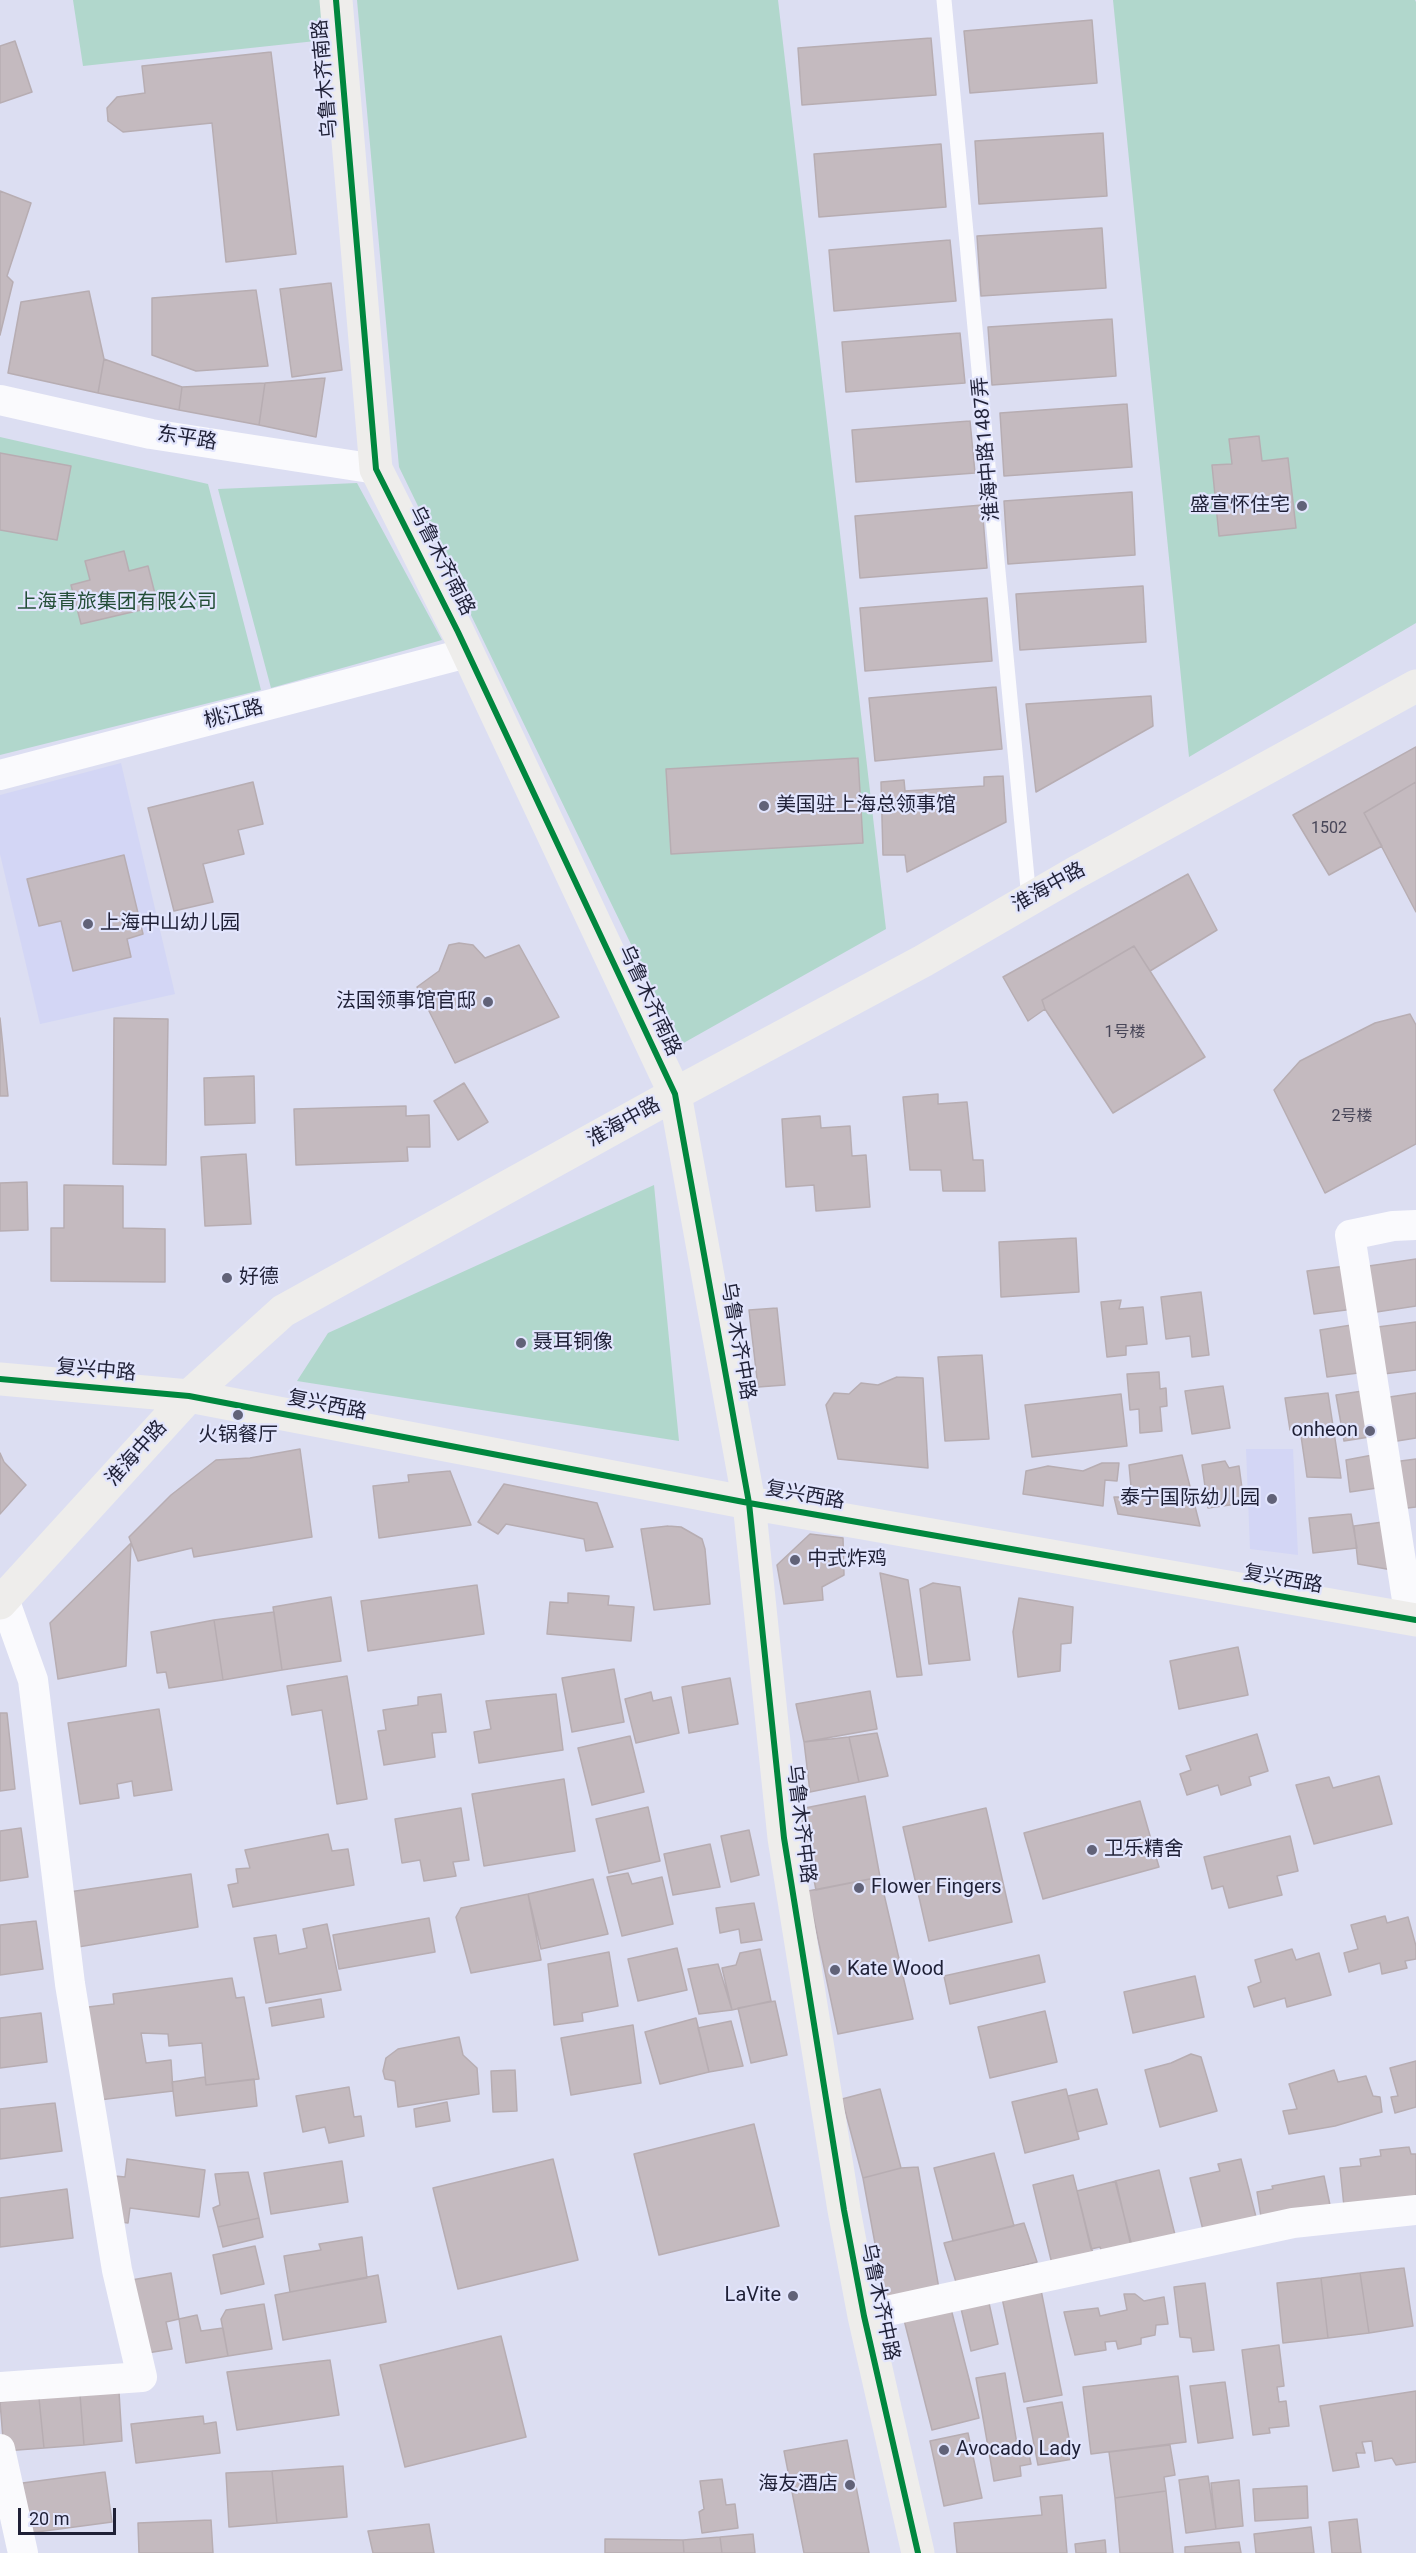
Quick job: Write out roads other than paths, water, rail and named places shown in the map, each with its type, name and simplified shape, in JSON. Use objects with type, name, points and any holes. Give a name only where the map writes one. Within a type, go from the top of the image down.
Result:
[{"type":"street","name":"乌鲁木齐南路","points":[[336,0],[376,469],[467,654],[675,1094]]},
{"type":"street","name":"东平路","points":[[0,400],[151,434],[376,469]]},
{"type":"street","name":"桃江路","points":[[0,776],[467,654]]},
{"type":"street","name":"淮海中路","points":[[2,1601],[189,1396],[283,1311],[675,1094],[922,961],[1029,899],[1416,686]]},
{"type":"street","name":"乌鲁木齐中路","points":[[675,1094],[749,1503],[784,1838],[844,2210],[864,2316],[918,2553]]},
{"type":"street","points":[[1413,1620],[1350,1235],[1393,1226],[1416,1225]]},
{"type":"street","name":"复兴中路","points":[[0,1379],[189,1396]]},
{"type":"street","name":"复兴西路","points":[[189,1396],[749,1503],[1413,1620]]},
{"type":"street","points":[[0,2387],[142,2377],[117,2270],[70,1984],[33,1680],[2,1601]]},
{"type":"street","points":[[864,2316],[1293,2223],[1416,2210]]},
{"type":"street","points":[[0,2449],[23,2553]]},
{"type":"lane","name":"淮海中路1487弄","points":[[944,0],[1029,899]]},
{"type":"place","name":"盛宣怀住宅","points":[[1302,506]]},
{"type":"place","name":"美国驻上海总领事馆","points":[[764,806]]},
{"type":"place","name":"上海中山幼儿园","points":[[88,924]]},
{"type":"place","name":"法国领事馆官邸","points":[[488,1002]]},
{"type":"place","name":"好德","points":[[227,1278]]},
{"type":"place","name":"聂耳铜像","points":[[521,1343]]},
{"type":"place","name":"火锅餐厅","points":[[238,1415]]},
{"type":"place","name":"onheon","points":[[1370,1431]]},
{"type":"place","name":"泰宁国际幼儿园","points":[[1272,1499]]},
{"type":"place","name":"中式炸鸡","points":[[795,1560]]},
{"type":"place","name":"卫乐精舍","points":[[1092,1850]]},
{"type":"place","name":"Flower Fingers","points":[[859,1888]]},
{"type":"place","name":"Kate Wood","points":[[835,1970]]},
{"type":"place","name":"LaVite","points":[[793,2296]]},
{"type":"place","name":"Avocado Lady","points":[[944,2450]]},
{"type":"place","name":"海友酒店","points":[[850,2485]]},
{"type":"park label","name":"上海青旅集团有限公司","points":[[117,603]]}]
